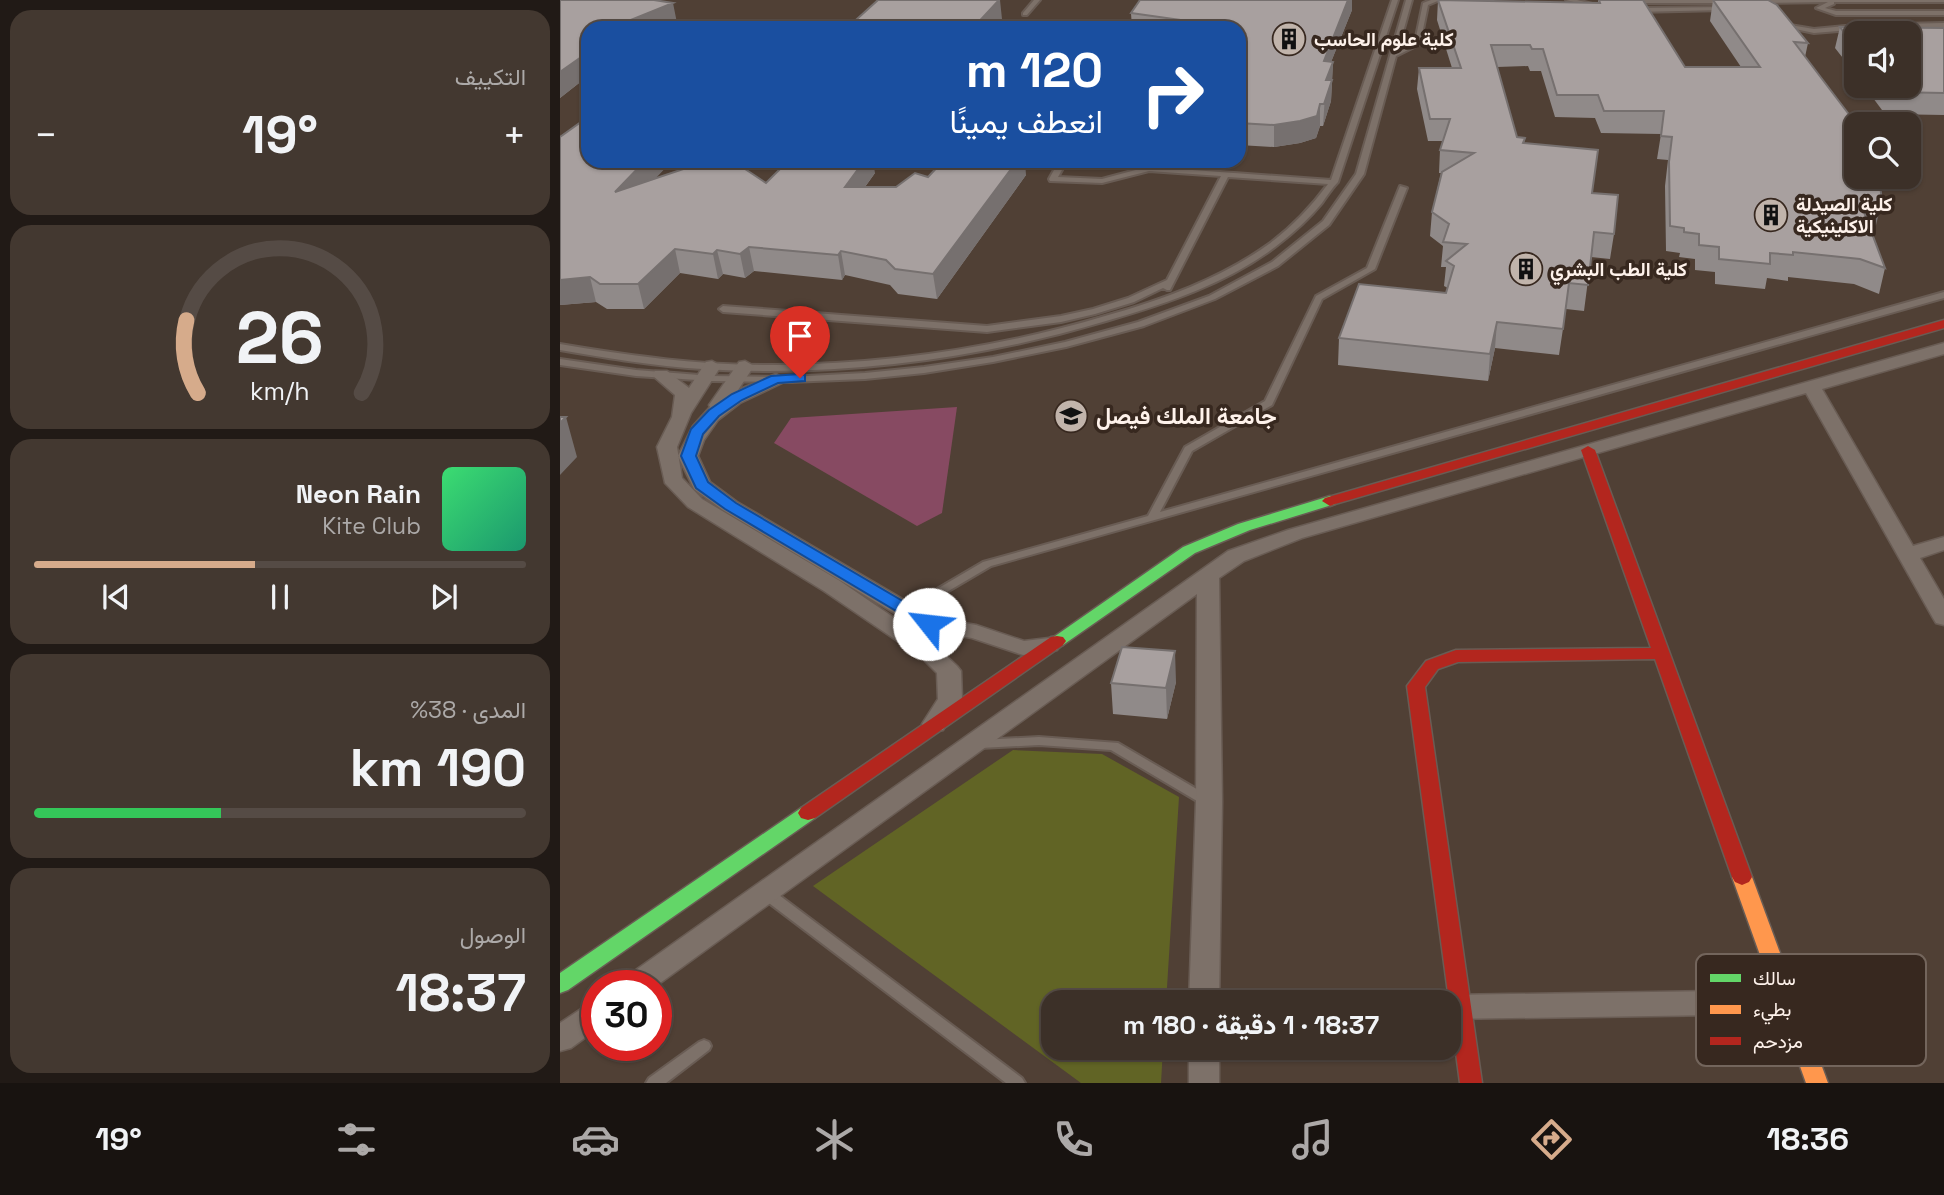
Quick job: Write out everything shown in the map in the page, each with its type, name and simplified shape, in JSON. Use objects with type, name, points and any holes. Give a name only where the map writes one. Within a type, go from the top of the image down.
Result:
[{"type":"street","points":[[560,984],[1189,550],[1244,527],[1944,324]]},
{"type":"street","points":[[657,970],[977,744],[1236,556],[1295,534],[1944,348]]},
{"type":"street","points":[[708,372],[681,414],[667,447],[672,480],[695,503],[832,586],[929,652],[949,671],[950,699],[933,726]]},
{"type":"street","points":[[740,373],[714,413],[696,432],[688,456],[701,485],[730,506],[929,624],[976,632],[1023,648],[1049,645]]},
{"type":"street","points":[[661,375],[684,393],[681,414]]},
{"type":"street","points":[[714,413],[737,397],[776,379]]},
{"type":"street","points":[[1811,386],[1944,618]]},
{"type":"street","points":[[1588,450],[1771,954]]},
{"type":"street","points":[[1907,555],[1944,543]]},
{"type":"street","points":[[1204,990],[1209,802],[1208,576]]},
{"type":"street","points":[[1453,990],[1416,686],[1424,670],[1435,660],[1456,656],[1662,653]]},
{"type":"street","points":[[1461,1007],[1696,1003]]},
{"type":"street","points":[[560,1039],[581,1024]]},
{"type":"street","points":[[1461,1036],[1471,1083]]},
{"type":"street","points":[[1204,1060],[1204,1083]]},
{"type":"street","points":[[1811,1066],[1817,1083]]},
{"type":"lane","points":[[1026,13],[1037,0]]},
{"type":"lane","points":[[560,362],[628,373],[661,375],[740,373],[914,360],[1041,337],[1159,303],[1205,284],[1255,258],[1283,239],[1307,218],[1334,182],[1393,3],[1382,0]]},
{"type":"lane","points":[[560,347],[708,372],[740,373],[776,379],[864,376],[986,361],[1116,332],[1222,292],[1273,265],[1303,244],[1329,221],[1350,196],[1360,174],[1409,0]]},
{"type":"lane","points":[[1393,55],[1418,43],[1422,9],[1425,4],[1437,0]]},
{"type":"lane","points":[[1569,0],[1599,5]]},
{"type":"lane","points":[[1577,0],[1599,5]]},
{"type":"lane","points":[[1744,1],[1944,0]]},
{"type":"lane","points":[[1843,1],[1819,8],[1836,13],[1944,13]]},
{"type":"lane","points":[[1621,5],[1729,3]]},
{"type":"lane","points":[[1570,10],[1599,5]]},
{"type":"lane","points":[[1621,5],[1738,8]]},
{"type":"lane","points":[[1760,10],[1752,7],[1772,9]]},
{"type":"lane","points":[[1772,18],[1781,25],[1803,30],[1844,28]]},
{"type":"lane","points":[[1790,20],[1813,27],[1844,27]]},
{"type":"lane","points":[[1921,26],[1944,25]]},
{"type":"lane","points":[[1059,168],[1053,178],[1102,181],[1149,169],[1334,182]]},
{"type":"lane","points":[[1159,303],[1225,175]]},
{"type":"lane","points":[[1151,519],[1188,449],[1269,403],[1319,298],[1371,269],[1403,188]]},
{"type":"lane","points":[[723,309],[988,329],[1061,319],[1095,311],[1131,300],[1169,282]]},
{"type":"lane","points":[[907,611],[987,564],[1944,295]]},
{"type":"lane","points":[[977,744],[1040,741],[1114,746],[1209,802]]},
{"type":"lane","points":[[766,893],[1008,1081]]},
{"type":"lane","points":[[654,1083],[704,1046]]},
{"type":"green space","points":[[1013,750],[1102,754],[1179,797],[1167,990],[1041,990],[1041,1054],[813,886]]},
{"type":"green space","points":[[1050,1060],[1162,1060],[1161,1083],[1081,1083]]},
{"type":"shaded area","points":[[957,407],[942,513],[917,526],[774,443],[791,418]]},
{"type":"building","points":[[560,0],[654,0],[673,3],[628,21],[581,21],[581,57],[560,72]]},
{"type":"building","points":[[878,0],[999,0],[980,21],[855,21]]},
{"type":"building","points":[[1140,0],[1348,0],[1324,61],[1333,62],[1326,80],[1332,80],[1317,116],[1274,125],[1246,123],[1246,21],[1188,21],[1131,13]]},
{"type":"building","points":[[1438,0],[1600,3],[1599,0],[1643,0],[1685,67],[1760,67],[1713,0],[1768,0],[1777,5],[1808,43],[1794,42],[1847,112],[1844,112],[1844,189],[1880,189],[1882,201],[1862,207],[1885,268],[1860,259],[1793,252],[1793,255],[1770,253],[1770,264],[1719,259],[1719,247],[1699,245],[1699,234],[1670,226],[1669,162],[1672,137],[1661,136],[1664,111],[1604,111],[1598,95],[1557,95],[1543,49],[1532,49],[1530,45],[1491,45],[1517,137],[1525,138],[1523,143],[1598,150],[1592,193],[1618,195],[1614,234],[1594,232],[1588,285],[1569,283],[1563,329],[1497,322],[1490,354],[1339,338],[1359,284],[1446,293],[1454,266],[1446,261],[1467,244],[1443,242],[1449,224],[1432,212],[1442,172],[1474,153],[1440,150],[1450,119],[1430,119],[1419,68],[1461,68]]},
{"type":"building","points":[[1921,28],[1944,28],[1944,93],[1921,93]]},
{"type":"building","points":[[581,122],[581,168],[638,168],[615,192],[686,168],[744,168],[766,183],[782,168],[859,168],[845,187],[896,187],[915,173],[928,177],[936,168],[1012,168],[933,274],[895,269],[886,260],[841,251],[838,255],[749,247],[740,254],[717,250],[713,254],[675,249],[638,284],[600,284],[590,277],[560,280],[560,137]]},
{"type":"building","points":[[1122,647],[1175,651],[1166,688],[1111,683]]},
{"type":"traffic: fast","points":[[1057,641],[1189,550],[1244,527],[1330,501]]},
{"type":"traffic: fast","points":[[560,984],[808,813]]},
{"type":"traffic: slow","points":[[1742,877],[1770,954]]},
{"type":"traffic: slow","points":[[1811,1066],[1817,1083]]},
{"type":"traffic: jam","points":[[1330,501],[1944,324]]},
{"type":"traffic: jam","points":[[1588,450],[1742,877]]},
{"type":"traffic: jam","points":[[808,813],[1057,641]]},
{"type":"traffic: jam","points":[[1471,1083],[1416,686],[1432,665],[1456,656],[1662,653]]},
{"type":"place","name":"كلية علوم الحاسب","points":[[1289,39]]},
{"type":"place","name":"كلية الصيدلة الاكلينيكية","points":[[1771,215]]},
{"type":"place","name":"كلية الطب البشري","points":[[1526,269]]},
{"type":"place","name":"جامعة الملك فيصل","points":[[1071,416]]},
{"type":"route","points":[[800,378],[776,379],[737,397],[714,413],[696,432],[688,456],[701,485],[730,506],[929,624]]}]
